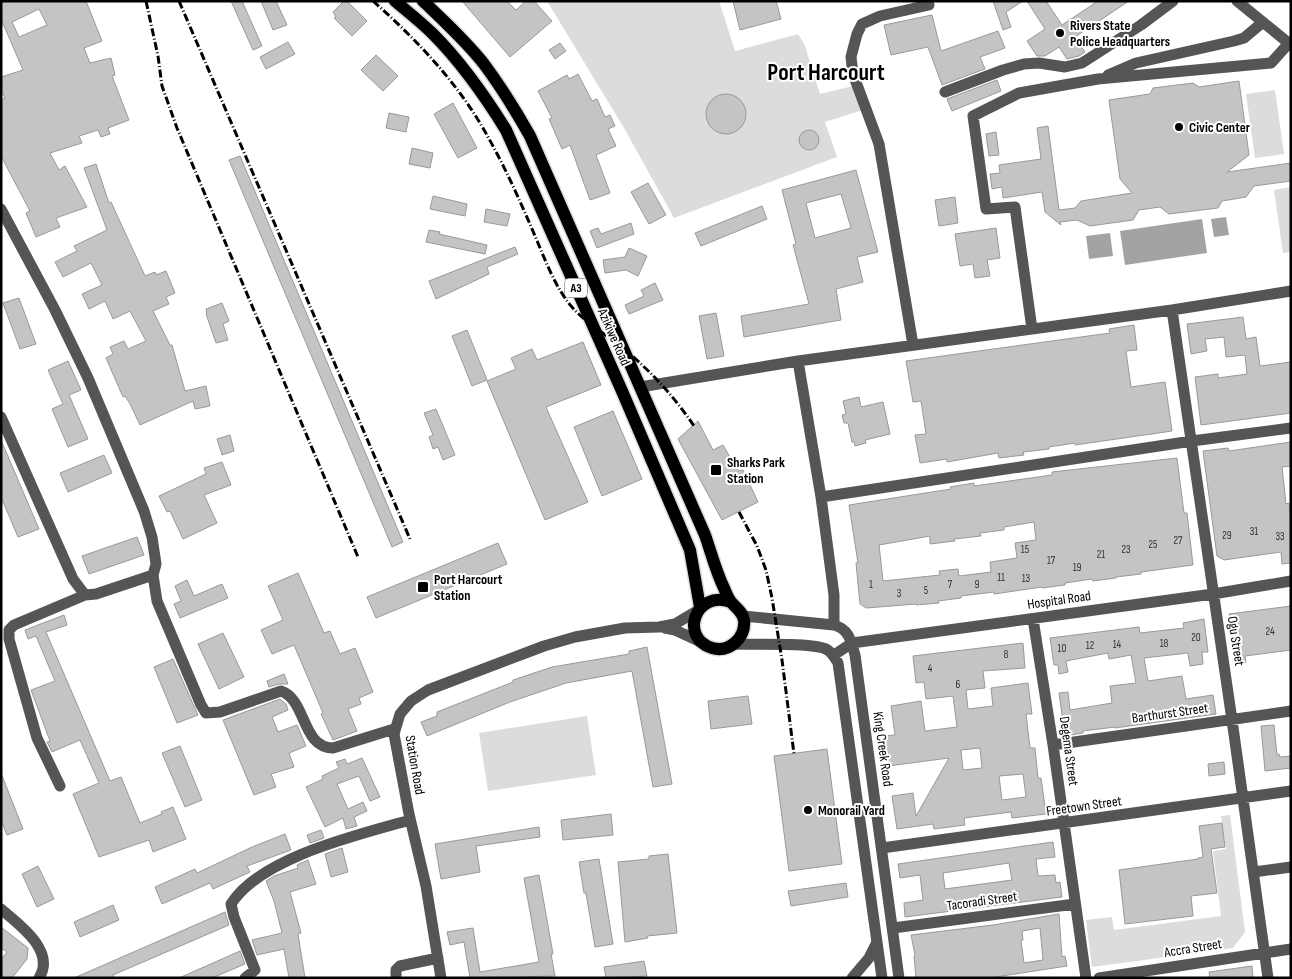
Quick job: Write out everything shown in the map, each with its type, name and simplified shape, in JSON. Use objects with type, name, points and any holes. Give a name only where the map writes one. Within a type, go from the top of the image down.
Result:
[{"type":"main road","name":"Azikiwe Road","points":[[395,1],[433,34],[462,66],[506,130],[622,391],[690,550],[699,609]]},
{"type":"main road","name":"Azikiwe Road","points":[[422,1],[460,36],[484,64],[530,136],[705,535],[723,586],[731,602]]},
{"type":"main road","points":[[699,609],[707,602],[715,599],[731,602]]},
{"type":"main road","name":"A3","points":[[731,602],[739,609],[743,616]]},
{"type":"main road","name":"A3","points":[[699,609],[694,619],[694,628],[696,635],[703,644]]},
{"type":"main road","points":[[703,644],[713,648],[723,648],[733,644],[742,635],[744,629],[743,616]]},
{"type":"street","points":[[945,92],[1024,64],[1040,63],[1065,67],[1082,63],[1141,25],[1173,1]]},
{"type":"street","points":[[1032,329],[1016,207],[986,209],[973,116],[1019,93],[1098,79],[1271,63],[1290,44],[1237,1]]},
{"type":"street","points":[[913,345],[879,144],[854,74],[851,57],[857,34],[862,24],[880,16],[929,4]]},
{"type":"street","points":[[1098,79],[1136,63],[1244,38],[1263,22]]},
{"type":"street","points":[[1,209],[88,378],[144,511],[152,537],[156,564],[153,575],[157,602],[200,705],[206,713],[220,712],[281,691],[293,701],[315,742],[323,748],[332,748],[394,729]]},
{"type":"street","points":[[640,387],[798,361],[1172,310],[1291,291]]},
{"type":"street","name":"Ogu Street","points":[[1172,310],[1268,978]]},
{"type":"street","points":[[798,361],[821,497],[834,595],[834,625]]},
{"type":"street","points":[[1,417],[73,579],[85,595]]},
{"type":"street","points":[[821,497],[1192,441],[1291,428]]},
{"type":"street","points":[[60,786],[37,738],[8,639],[9,630],[14,625],[85,595],[96,594],[153,575]]},
{"type":"street","name":"Hospital Road","points":[[834,654],[852,643],[1213,594],[1291,581]]},
{"type":"street","name":"Station Road","points":[[442,978],[426,886],[410,820],[394,729],[400,714],[411,700],[436,687],[544,646],[575,637],[625,628],[659,627],[675,624],[699,609]]},
{"type":"street","points":[[743,616],[834,625],[841,627],[847,632],[852,643]]},
{"type":"street","name":"Degema Street","points":[[1033,619],[1054,745],[1086,978]]},
{"type":"street","name":"Station Road","points":[[659,627],[675,630],[703,644]]},
{"type":"street","name":"King Creek Road","points":[[852,643],[899,978]]},
{"type":"street","points":[[733,644],[808,646],[826,648],[834,654],[840,673],[882,978]]},
{"type":"street","name":"Barthurst Street","points":[[1054,745],[1291,711]]},
{"type":"street","name":"Freetown Street","points":[[882,848],[1291,791]]},
{"type":"street","points":[[245,978],[255,970],[232,910],[231,904],[238,892],[259,876],[314,849],[410,820]]},
{"type":"street","points":[[1254,872],[1291,867]]},
{"type":"street","name":"Tacoradi Street","points":[[893,928],[1075,904]]},
{"type":"street","points":[[1,909],[38,945],[44,957],[44,969],[39,978]]},
{"type":"street","points":[[852,978],[869,958],[877,942]]},
{"type":"street","name":"Accra Street","points":[[1099,978],[1291,949]]},
{"type":"street","points":[[396,978],[396,970],[400,966],[438,958]]},
{"type":"shaded area","points":[[547,1],[719,1],[735,51],[798,34],[805,46],[820,94],[853,86],[863,110],[825,122],[837,157],[674,218],[624,128]]},
{"type":"shaded area","points":[[1275,90],[1284,154],[1255,158],[1246,94]]},
{"type":"shaded area","points":[[1291,187],[1291,252],[1283,253],[1274,190]]},
{"type":"shaded area","points":[[1226,217],[1229,235],[1214,237],[1211,219]]},
{"type":"shaded area","points":[[1202,219],[1207,253],[1125,265],[1120,231]]},
{"type":"shaded area","points":[[1110,233],[1113,256],[1089,259],[1086,236]]},
{"type":"shaded area","points":[[587,716],[596,775],[488,791],[479,733]]},
{"type":"shaded area","points":[[1230,815],[1245,932],[1233,948],[1092,967],[1086,920],[1112,917],[1114,930],[1221,916],[1213,851],[1226,849],[1221,816]]},
{"type":"building","points":[[1,1],[86,1],[102,41],[84,48],[90,63],[111,58],[115,75],[112,76],[129,120],[108,128],[110,134],[101,137],[98,130],[79,136],[82,143],[50,153],[59,170],[65,166],[87,207],[56,218],[60,227],[36,237],[26,213],[30,211],[1,156],[1,100],[5,98],[1,90],[1,77],[23,70],[1,19]],"holes":[[[39,9],[47,25],[19,37],[12,22]]]},
{"type":"building","points":[[231,1],[242,1],[262,46],[253,50]]},
{"type":"building","points":[[261,1],[276,1],[287,25],[273,30]]},
{"type":"building","points":[[344,1],[347,1],[367,21],[352,36],[334,18],[336,17],[333,12]]},
{"type":"building","points":[[462,1],[507,1],[516,10],[526,1],[534,1],[552,21],[510,57]]},
{"type":"building","points":[[733,1],[776,1],[781,19],[740,30]]},
{"type":"building","points":[[993,1],[1023,1],[1006,12],[1011,27],[1003,30]]},
{"type":"building","name":"Rivers State Police Headquarters","points":[[1027,1],[1046,1],[1062,25],[1098,1],[1129,1],[1075,37],[1085,52],[1079,56],[1067,59],[1059,47],[1045,56],[1037,56],[1027,41],[1045,29]]},
{"type":"building","points":[[932,15],[941,51],[998,31],[1005,48],[980,57],[985,69],[942,85],[928,47],[891,55],[884,25]]},
{"type":"building","points":[[288,42],[295,54],[266,69],[260,57]]},
{"type":"building","points":[[560,43],[566,51],[555,59],[549,50]]},
{"type":"building","points":[[376,55],[398,76],[383,91],[361,70]]},
{"type":"building","points":[[578,74],[592,101],[597,99],[605,117],[610,115],[615,126],[608,129],[616,146],[596,155],[610,193],[590,200],[570,145],[562,149],[549,119],[552,118],[538,91],[567,75],[569,79]]},
{"type":"building","points":[[997,80],[1001,91],[952,111],[947,99]]},
{"type":"building","name":"Civic Center","points":[[1239,81],[1249,155],[1227,172],[1291,163],[1291,181],[1254,186],[1246,197],[1222,201],[1218,208],[1169,214],[1160,207],[1139,210],[1133,220],[1090,226],[1077,220],[1060,222],[1061,225],[1045,212],[1042,192],[1003,198],[1002,187],[992,189],[990,174],[1000,173],[999,165],[1041,159],[1037,128],[1048,126],[1059,210],[1075,208],[1081,201],[1132,193],[1120,179],[1109,100],[1150,94],[1153,88],[1193,83],[1199,87]]},
{"type":"building","points":[[726,94],[740,100],[746,114],[740,128],[726,134],[712,128],[706,114],[712,100]]},
{"type":"building","points":[[453,103],[477,148],[458,158],[434,114]]},
{"type":"building","points":[[389,113],[409,117],[406,132],[386,128]]},
{"type":"building","points":[[809,130],[816,133],[819,140],[816,147],[809,150],[802,147],[799,140],[802,133]]},
{"type":"building","points":[[996,132],[999,155],[989,156],[986,134]]},
{"type":"building","points":[[412,148],[433,153],[430,168],[409,164]]},
{"type":"building","points":[[240,156],[403,542],[392,547],[229,160]]},
{"type":"building","points":[[96,164],[109,203],[111,202],[145,276],[155,272],[156,275],[166,271],[175,293],[166,297],[169,304],[153,311],[170,345],[172,345],[185,391],[206,386],[210,406],[195,409],[193,401],[140,425],[130,404],[125,396],[123,397],[106,358],[113,354],[110,347],[124,341],[128,349],[146,341],[130,311],[113,319],[105,301],[89,309],[82,294],[102,285],[91,263],[63,277],[55,262],[77,251],[74,246],[107,230],[84,168]]},
{"type":"building","points":[[856,170],[878,252],[857,257],[863,282],[836,289],[841,320],[744,337],[741,316],[809,304],[793,245],[796,244],[782,190]],"holes":[[[841,194],[851,228],[815,238],[806,203]]]},
{"type":"building","points":[[648,183],[666,215],[649,224],[631,192]]},
{"type":"building","points":[[433,196],[467,204],[465,216],[430,209]]},
{"type":"building","points":[[955,197],[958,223],[939,226],[935,200]]},
{"type":"building","points":[[762,206],[767,219],[701,246],[695,233]]},
{"type":"building","points":[[486,209],[510,214],[507,226],[484,222]]},
{"type":"building","points":[[631,223],[634,234],[597,248],[590,231],[598,228],[601,234]]},
{"type":"building","points":[[996,228],[1000,258],[987,260],[990,276],[975,278],[973,264],[960,266],[955,234]]},
{"type":"building","points":[[429,230],[487,245],[485,254],[426,242]]},
{"type":"building","points":[[515,247],[518,254],[487,267],[489,274],[436,299],[429,281]]},
{"type":"building","points":[[629,248],[647,256],[638,276],[626,270],[605,273],[603,260],[625,257]]},
{"type":"building","points":[[655,283],[663,300],[629,314],[625,305],[644,296],[641,290]]},
{"type":"building","points":[[19,298],[36,344],[20,349],[3,303]]},
{"type":"building","points":[[222,303],[229,321],[223,324],[228,340],[216,343],[206,309]]},
{"type":"building","points":[[716,313],[724,356],[707,359],[699,316]]},
{"type":"building","points":[[1243,317],[1246,339],[1256,337],[1260,366],[1291,362],[1291,413],[1201,425],[1195,377],[1218,374],[1218,378],[1247,374],[1245,355],[1226,357],[1224,337],[1205,339],[1207,351],[1191,354],[1187,324]]},
{"type":"building","points":[[1134,325],[1137,350],[1126,351],[1131,387],[1165,382],[1172,431],[1049,447],[1049,449],[1023,452],[1024,455],[999,458],[998,453],[947,462],[947,459],[920,463],[915,435],[926,434],[921,401],[913,402],[906,361],[1110,333],[1109,329]]},
{"type":"building","points":[[467,330],[487,380],[472,386],[452,336]]},
{"type":"building","points":[[583,342],[601,385],[546,407],[588,502],[545,520],[487,381],[516,369],[511,358],[532,349],[537,360]]},
{"type":"building","points":[[68,361],[81,390],[69,395],[88,439],[68,447],[52,409],[63,404],[48,370]]},
{"type":"building","points":[[859,397],[861,407],[883,402],[890,434],[865,440],[866,443],[855,446],[854,442],[852,442],[848,423],[844,423],[842,415],[846,414],[843,401]]},
{"type":"building","points":[[436,409],[455,455],[443,460],[438,447],[433,449],[429,437],[433,435],[424,413]]},
{"type":"building","points":[[613,411],[642,479],[602,496],[574,427]]},
{"type":"building","name":"Sharks Park Station","points":[[698,421],[713,450],[723,445],[738,471],[743,470],[758,502],[722,520],[678,439]]},
{"type":"building","points":[[230,435],[234,451],[222,455],[217,439]]},
{"type":"building","points":[[1,440],[39,529],[18,537],[1,497]]},
{"type":"building","points":[[1291,442],[1291,466],[1282,467],[1286,504],[1289,503],[1291,520],[1291,563],[1282,564],[1281,552],[1224,560],[1217,556],[1203,451],[1228,448],[1229,451]]},
{"type":"building","points":[[104,455],[112,473],[68,492],[60,473]]},
{"type":"building","points":[[1177,458],[1184,513],[1187,513],[1193,565],[1141,572],[1141,574],[1116,578],[1065,583],[1065,585],[961,596],[961,598],[938,601],[939,603],[866,608],[860,604],[856,563],[858,563],[849,505],[951,489],[950,487],[974,483],[974,486],[1052,475],[1052,472]],"holes":[[[1034,522],[1036,540],[1015,543],[1017,558],[990,562],[991,572],[959,576],[958,569],[939,571],[940,575],[883,581],[879,545],[930,536],[930,544],[955,541],[954,539],[981,536],[980,533],[1004,530],[1004,527]]]},
{"type":"building","points":[[222,462],[231,485],[204,495],[217,523],[183,539],[170,511],[167,512],[159,496],[206,474],[204,468]]},
{"type":"building","points":[[137,537],[144,555],[89,574],[82,556]]},
{"type":"building","points":[[498,543],[507,564],[376,618],[367,597]]},
{"type":"building","points":[[298,573],[324,633],[330,631],[340,654],[355,648],[373,692],[359,698],[361,704],[348,709],[357,731],[333,740],[294,645],[272,654],[261,630],[283,620],[268,586]]},
{"type":"building","points":[[187,580],[194,596],[222,584],[228,598],[180,618],[174,604],[181,601],[175,586]]},
{"type":"building","points":[[1291,606],[1291,650],[1245,656],[1246,663],[1237,664],[1229,614]]},
{"type":"building","points":[[64,615],[67,625],[46,632],[110,781],[121,777],[140,823],[173,807],[186,839],[153,852],[149,840],[99,857],[73,794],[99,783],[80,740],[52,752],[47,742],[50,741],[31,690],[55,681],[36,636],[28,639],[25,630]]},
{"type":"building","points":[[1204,619],[1208,652],[1202,652],[1203,664],[1190,666],[1188,653],[1144,658],[1148,681],[1182,676],[1186,699],[1213,695],[1216,714],[1083,731],[1083,733],[1065,736],[1059,693],[1068,692],[1070,710],[1112,703],[1110,686],[1136,683],[1131,655],[1109,659],[1108,653],[1066,661],[1068,672],[1059,674],[1058,665],[1054,665],[1050,638],[1139,627],[1140,633],[1184,628],[1183,623]]},
{"type":"building","points":[[223,633],[244,677],[219,689],[198,644]]},
{"type":"building","points":[[1023,643],[1025,668],[983,671],[985,688],[966,690],[968,709],[993,706],[991,688],[1028,683],[1032,714],[1026,714],[1030,748],[1035,748],[1038,778],[1041,778],[1046,814],[1012,818],[1011,812],[964,818],[965,825],[934,829],[933,824],[897,829],[892,796],[913,793],[916,816],[949,758],[888,766],[884,736],[895,735],[891,706],[921,701],[925,731],[957,727],[953,696],[926,699],[924,682],[916,683],[913,656]],"holes":[[[980,748],[982,768],[963,770],[961,750]],[[1023,774],[1026,797],[1002,800],[999,776]]]},
{"type":"building","points":[[647,647],[672,784],[653,787],[632,671],[566,683],[510,702],[427,736],[421,722],[437,716],[437,712],[513,682],[513,680],[552,667],[629,654],[629,651]]},
{"type":"building","points":[[173,659],[198,715],[177,723],[154,667]]},
{"type":"building","points":[[284,674],[288,684],[269,687],[267,681]]},
{"type":"building","points":[[748,696],[752,724],[711,729],[708,701]]},
{"type":"building","points":[[280,699],[286,704],[288,710],[272,717],[278,732],[297,725],[306,746],[289,753],[294,767],[271,774],[276,787],[254,795],[223,720]]},
{"type":"building","points":[[1274,725],[1277,755],[1279,754],[1280,757],[1291,756],[1291,768],[1265,771],[1261,726]]},
{"type":"building","points":[[180,746],[202,800],[185,807],[162,753]]},
{"type":"building","name":"Monorail Yard","points":[[827,749],[842,864],[789,871],[774,756]]},
{"type":"building","points":[[362,758],[380,797],[370,801],[359,776],[337,784],[348,809],[363,802],[367,811],[354,817],[357,826],[346,829],[343,818],[325,827],[306,787],[323,779],[322,776],[339,768],[336,762],[345,759],[347,764]]},
{"type":"building","points":[[1224,762],[1225,774],[1209,776],[1208,764]]},
{"type":"building","points":[[1,773],[23,829],[7,835],[1,820]]},
{"type":"building","points":[[611,814],[613,835],[563,840],[561,820]]},
{"type":"building","points":[[1222,823],[1225,847],[1211,849],[1217,893],[1191,896],[1193,916],[1125,924],[1119,870],[1203,857],[1199,826]]},
{"type":"building","points":[[539,827],[540,837],[476,846],[480,872],[441,879],[435,844]]},
{"type":"building","points":[[321,830],[324,838],[310,843],[307,835]]},
{"type":"building","points":[[285,834],[291,850],[247,866],[250,872],[213,889],[210,883],[162,904],[155,887],[195,869],[197,873]]},
{"type":"building","points":[[1053,842],[1055,857],[1036,859],[1038,876],[1055,875],[1056,883],[1060,882],[1062,897],[905,917],[904,903],[923,900],[920,875],[900,878],[898,864]],"holes":[[[1009,863],[1012,880],[945,889],[943,873]]]},
{"type":"building","points":[[342,848],[348,872],[331,877],[325,854]]},
{"type":"building","points":[[668,854],[677,933],[647,936],[648,938],[625,942],[618,862],[649,859],[649,856]]},
{"type":"building","points":[[599,859],[613,944],[595,947],[579,862]]},
{"type":"building","points":[[308,860],[316,884],[290,892],[301,933],[298,934],[305,978],[289,978],[284,949],[257,955],[252,940],[282,933],[274,901],[266,881],[274,876],[298,868],[297,865]]},
{"type":"building","points":[[38,866],[54,899],[37,907],[22,874]]},
{"type":"building","points":[[539,875],[555,976],[470,978],[464,942],[450,945],[447,932],[473,928],[480,972],[539,962],[524,878]]},
{"type":"building","points":[[846,883],[848,897],[791,906],[788,891]]},
{"type":"building","points":[[113,905],[119,920],[80,937],[74,922]]},
{"type":"building","points":[[225,912],[229,925],[113,975],[114,978],[74,978]]},
{"type":"building","points":[[1059,914],[1062,957],[1065,956],[1067,966],[989,978],[916,978],[915,955],[911,935],[993,925]],"holes":[[[1040,928],[1043,960],[1024,963],[1021,941],[1023,940],[1022,931]]]},
{"type":"building","points":[[1,927],[28,948],[27,959],[12,978],[1,978],[1,960],[7,952],[1,948]]},
{"type":"building","points":[[240,951],[245,964],[212,978],[179,978]]},
{"type":"building","points":[[644,961],[647,976],[606,978],[604,967]]},
{"type":"building","points":[[1252,966],[1253,978],[1210,978],[1209,972]]},
{"type":"railway","points":[[146,1],[158,56],[162,86],[177,128],[358,557]]},
{"type":"railway","points":[[179,1],[410,539]]},
{"type":"railway","points":[[373,1],[421,47],[451,81],[477,118],[507,174],[552,276],[570,305],[583,318],[619,345],[650,372],[694,426]]},
{"type":"railway","points":[[739,512],[757,546],[766,570],[782,660],[794,754]]},
{"type":"place","name":"Rivers State Police Headquarters","points":[[1060,33]]},
{"type":"place","name":"Civic Center","points":[[1179,127]]},
{"type":"place","name":"Sharks Park Station","points":[[716,470]]},
{"type":"place","name":"Port Harcourt Station","points":[[423,587]]},
{"type":"place","name":"Monorail Yard","points":[[808,810]]},
{"type":"district","name":"Port Harcourt","points":[[826,72]]}]
